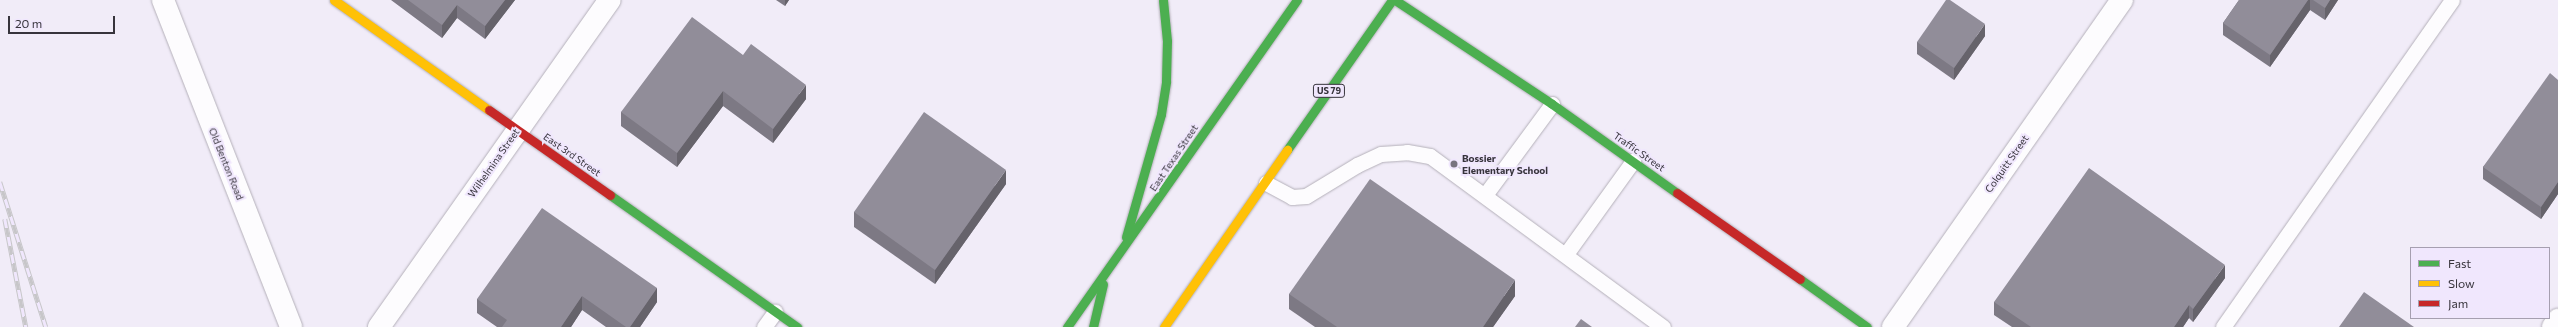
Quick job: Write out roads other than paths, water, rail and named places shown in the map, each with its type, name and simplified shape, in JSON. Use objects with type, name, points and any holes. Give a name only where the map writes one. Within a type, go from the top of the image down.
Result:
[{"type":"street","name":"Old Benton Road","points":[[163,0],[291,327]]},
{"type":"street","name":"East 3rd Street","points":[[334,0],[797,327]]},
{"type":"street","name":"Wilhelmina Street","points":[[379,327],[610,0]]},
{"type":"street","points":[[1123,249],[1161,114],[1166,81],[1167,41],[1163,0]]},
{"type":"street","name":"East Texas Street","points":[[1067,327],[1297,0]]},
{"type":"street","name":"Traffic Street","points":[[1393,0],[1552,104],[1867,327]]},
{"type":"street","name":"US 79","points":[[1164,327],[1393,0]]},
{"type":"street","name":"Colquitt Street","points":[[1893,327],[2122,0]]},
{"type":"street","points":[[1093,327],[1105,275]]},
{"type":"street","points":[[2553,327],[2558,320]]},
{"type":"lane","points":[[2223,327],[2452,0]]},
{"type":"lane","points":[[1485,195],[1552,104]]},
{"type":"lane","points":[[1266,183],[1292,197],[1306,196],[1380,154],[1406,152],[1430,156],[1566,254],[1663,327]]},
{"type":"lane","points":[[1566,254],[1633,161]]},
{"type":"lane","points":[[764,327],[775,312]]},
{"type":"railway","points":[[0,182],[46,327]]},
{"type":"railway","points":[[5,219],[26,327]]},
{"type":"place","name":"Bossier Elementary School","points":[[1454,164]]}]
